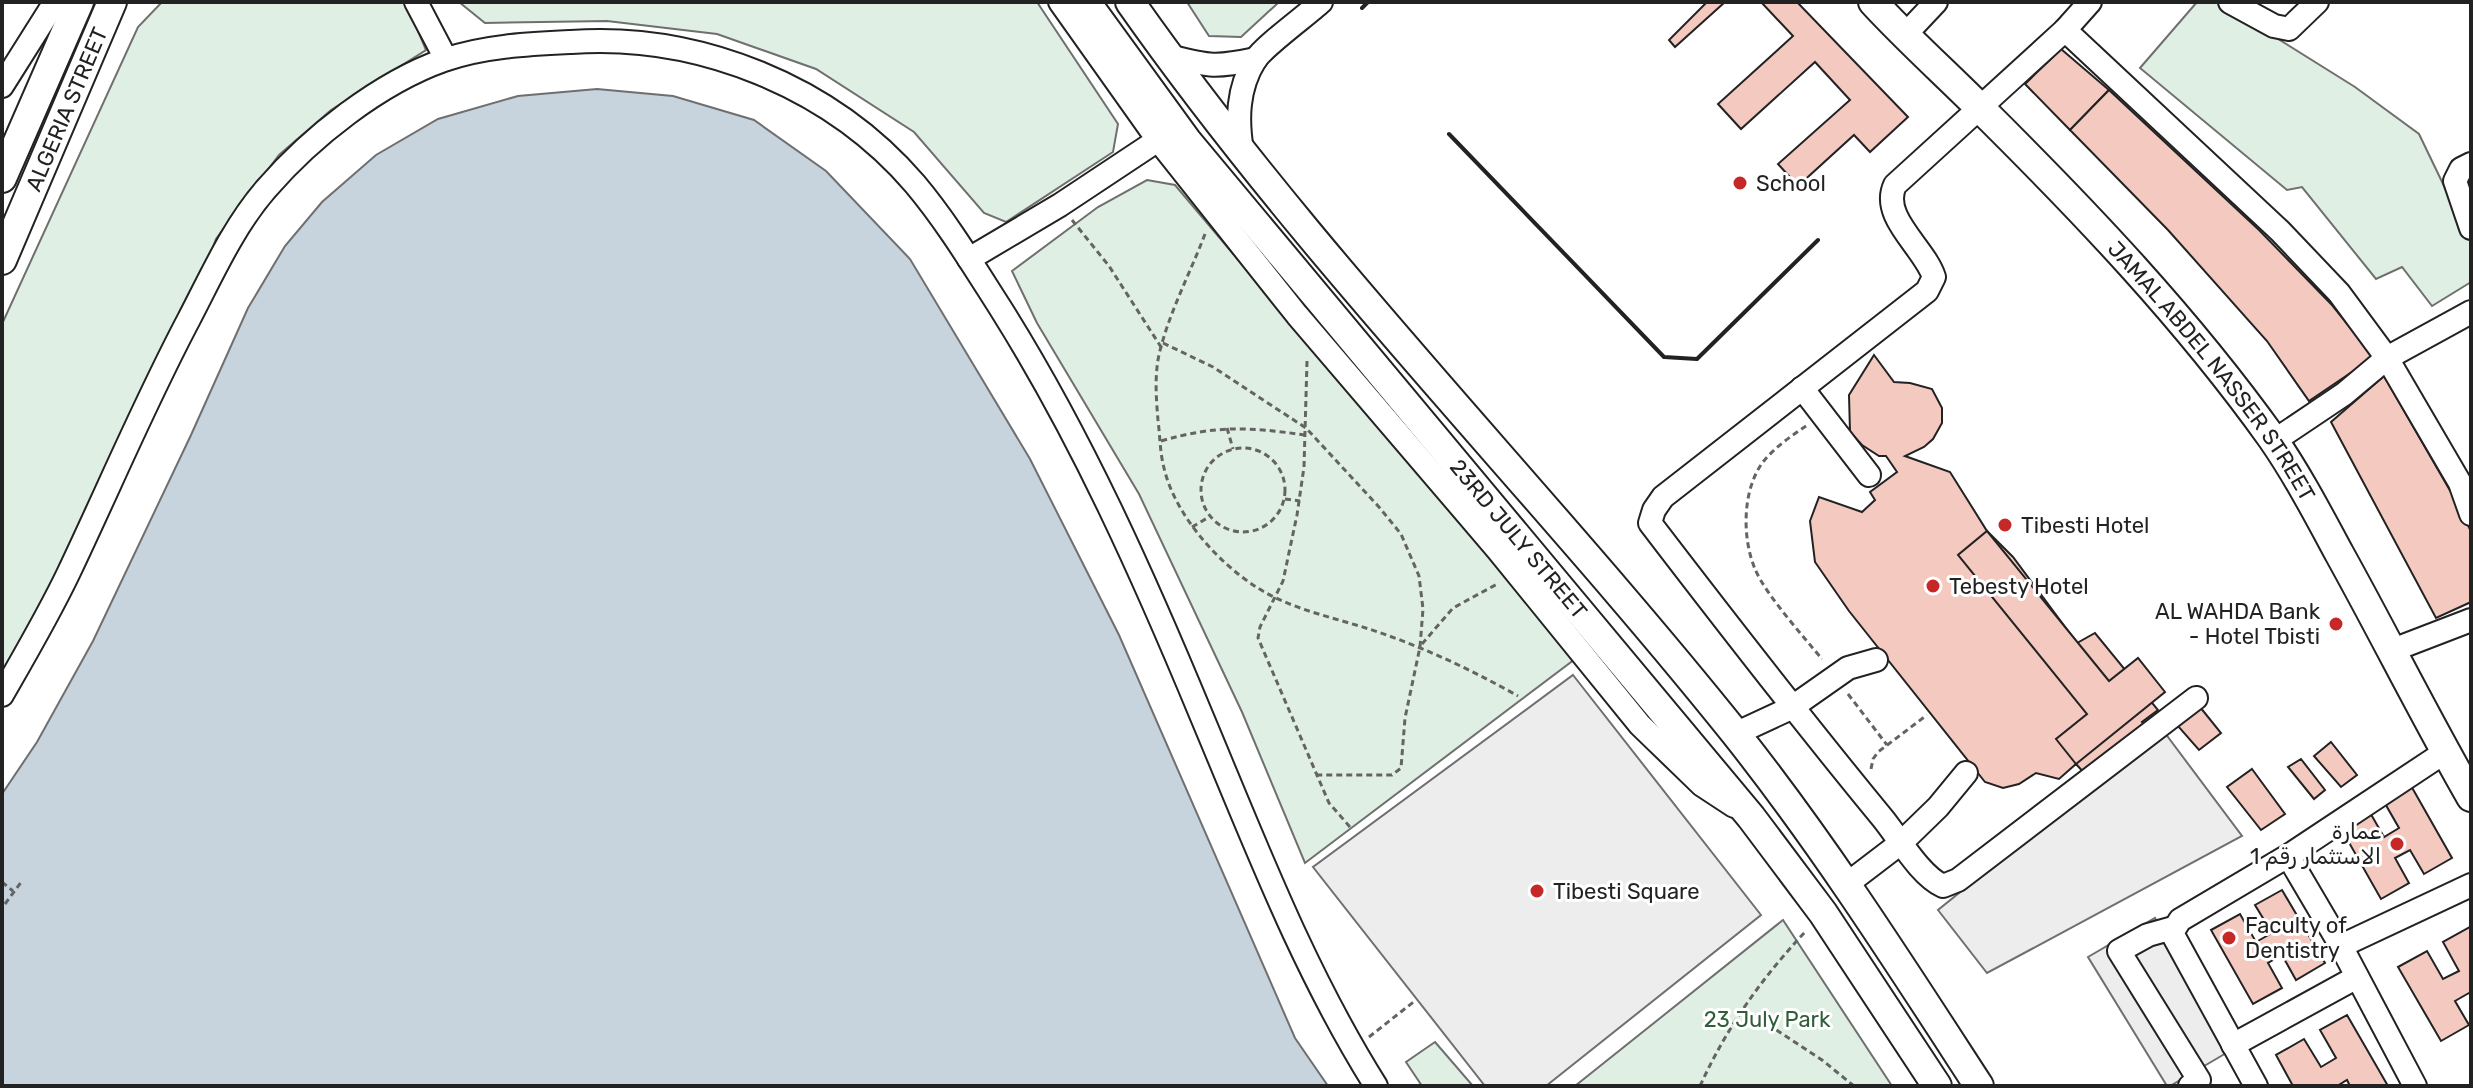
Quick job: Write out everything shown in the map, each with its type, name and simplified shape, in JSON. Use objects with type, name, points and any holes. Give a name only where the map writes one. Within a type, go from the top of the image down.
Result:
[{"type":"main road","name":"ALGERIA STREET","points":[[2,178],[59,2]]},
{"type":"main road","name":"ALGERIA STREET","points":[[2,260],[112,2]]},
{"type":"main road","name":"23RD JULY STREET","points":[[1086,2],[1297,292],[1751,817],[1821,909],[1937,1086]]},
{"type":"main road","name":"23RD JULY STREET","points":[[1130,2],[1242,151],[1339,269],[1735,734],[1847,884],[1979,1086]]},
{"type":"main road","name":"JAMAL ABDEL NASSER STREET","points":[[1873,2],[2133,266],[2181,319],[2274,441],[2393,650],[2471,797]]},
{"type":"main road","points":[[1821,909],[1847,884]]},
{"type":"street","points":[[2,86],[59,2]]},
{"type":"street","points":[[416,2],[446,59]]},
{"type":"street","points":[[1060,2],[1158,140],[1214,212],[1297,292],[1306,325],[1519,576],[1640,725],[1702,785],[1751,817]]},
{"type":"street","points":[[1242,151],[1238,128],[1239,101],[1256,59],[1321,2]]},
{"type":"street","points":[[1904,36],[1936,2]]},
{"type":"street","points":[[2090,2],[2065,30],[1895,185],[1890,195],[1891,208],[1930,265],[1934,277],[1927,291],[1663,497],[1650,523],[1791,708],[1930,880],[1943,886],[1958,880],[2196,698]]},
{"type":"street","points":[[2230,2],[2274,26],[2289,29],[2317,2]]},
{"type":"street","points":[[2065,30],[2280,231],[2339,293],[2387,358],[2465,480],[2471,514]]},
{"type":"street","points":[[2,695],[67,578],[174,347],[234,233],[266,189],[354,108],[446,59],[516,45],[634,41],[680,47],[736,62],[829,111],[872,143],[914,183],[969,259],[1034,362],[1079,445],[1149,592],[1283,912],[1315,980],[1376,1086]]},
{"type":"street","points":[[1168,56],[1222,67],[1256,59]]},
{"type":"street","points":[[969,259],[1060,205],[1158,140]]},
{"type":"street","points":[[2471,164],[2461,169],[2455,181],[2471,228]]},
{"type":"street","points":[[2274,441],[2344,394],[2387,358],[2471,312]]},
{"type":"street","points":[[1802,388],[1869,475]]},
{"type":"street","points":[[2393,650],[2471,620]]},
{"type":"street","points":[[1735,734],[1791,708],[1848,668],[1876,660]]},
{"type":"street","points":[[2190,1086],[2199,1080],[2119,951],[2148,935],[2173,928],[2180,920],[2288,856],[2445,752]]},
{"type":"street","points":[[1847,884],[1902,842],[1938,807],[1966,773]]},
{"type":"street","points":[[2288,856],[2341,946],[2415,1086]]},
{"type":"street","points":[[2341,946],[2471,885]]},
{"type":"street","points":[[2173,928],[2173,937],[2256,1086]]},
{"type":"street","points":[[2233,1045],[2357,977]]},
{"type":"path","points":[[1060,205],[1109,266],[1162,345],[1213,367],[1306,428],[1391,520],[1410,550],[1421,590],[1420,647],[1405,718],[1402,765],[1392,775],[1317,775]]},
{"type":"path","points":[[1214,212],[1162,345],[1157,393],[1164,468],[1171,489],[1192,527],[1221,558],[1276,598],[1420,647],[1518,696]]},
{"type":"path","points":[[1306,325],[1306,428],[1300,501],[1290,552],[1276,598],[1260,627],[1258,642],[1329,803],[1350,827]]},
{"type":"path","points":[[1823,415],[1790,436],[1762,463],[1748,500],[1745,537],[1756,572],[1887,745]]},
{"type":"path","points":[[1161,441],[1205,430],[1250,427],[1305,435]]},
{"type":"path","points":[[1227,428],[1233,449]]},
{"type":"path","points":[[1233,449],[1254,449],[1272,460],[1283,478],[1285,499],[1275,518],[1258,530],[1237,533],[1217,525],[1209,517],[1201,498],[1202,477],[1214,459],[1233,449]]},
{"type":"path","points":[[1285,499],[1300,501]]},
{"type":"path","points":[[1192,527],[1209,517]]},
{"type":"path","points":[[1420,647],[1441,620],[1460,603],[1519,576]]},
{"type":"path","points":[[1874,779],[1871,768],[1873,759],[1927,715]]},
{"type":"path","points":[[5,904],[22,881]]},
{"type":"path","points":[[2,882],[13,891]]},
{"type":"path","points":[[1700,1086],[1742,1007],[1821,909]]},
{"type":"path","points":[[1353,1049],[1416,1000]]},
{"type":"path","points":[[1742,1007],[1822,1060],[1854,1086]]},
{"type":"green space","points":[[162,2],[406,2],[426,50],[331,110],[279,155],[216,239],[196,295],[41,610],[2,674],[2,324],[138,27]]},
{"type":"green space","points":[[459,2],[1037,2],[1118,124],[1113,152],[1006,222],[984,213],[914,132],[816,69],[717,34],[607,21],[485,23]]},
{"type":"green space","points":[[1187,2],[1279,2],[1241,37],[1209,36]]},
{"type":"green space","points":[[2197,2],[2219,2],[2355,87],[2419,134],[2471,242],[2471,282],[2432,306],[2402,267],[2376,279],[2302,187],[2287,190],[2140,68]]},
{"type":"green space","points":[[1147,180],[1175,185],[1575,659],[1305,863],[1242,712],[1139,494],[1037,323],[1012,271],[1098,207]]},
{"type":"green space","name":"23 July Park","points":[[1783,920],[1892,1086],[1575,1086]]},
{"type":"green space","points":[[1435,1042],[1473,1086],[1422,1086],[1406,1062]]},
{"type":"shaded area","points":[[597,89],[673,96],[754,120],[826,171],[910,259],[1030,459],[1119,635],[1295,1038],[1328,1086],[2,1086],[2,794],[37,742],[93,641],[248,308],[285,246],[322,202],[376,155],[438,119],[518,96]]},
{"type":"shaded area","name":"Tibesti Square","points":[[1573,675],[1761,915],[1546,1086],[1485,1086],[1313,867]]},
{"type":"shaded area","points":[[2162,729],[2242,836],[1987,973],[1938,910]]},
{"type":"shaded area","points":[[2155,918],[2228,1052],[2170,1086],[2167,1086],[2088,957]]},
{"type":"building","points":[[1707,2],[1725,2],[1675,47],[1669,40]]},
{"type":"building","points":[[1761,2],[1797,2],[1908,117],[1870,152],[1854,135],[1798,186],[1778,164],[1850,100],[1815,62],[1741,129],[1718,104],[1793,36]]},
{"type":"building","points":[[2061,49],[2109,90],[2070,130],[2025,84]]},
{"type":"building","points":[[2109,90],[2259,230],[2332,305],[2374,357],[2309,401],[2267,341],[2168,230],[2070,130]]},
{"type":"building","name":"Tebesty Hotel","points":[[1874,355],[1894,382],[1932,389],[1942,408],[1942,423],[1933,439],[1905,456],[1950,472],[1987,531],[2013,557],[2077,643],[2095,633],[2158,710],[2142,722],[2147,728],[2085,774],[2076,764],[2059,779],[2036,773],[2019,784],[2003,788],[1985,782],[1849,611],[1815,562],[1810,521],[1819,497],[1862,512],[1875,500],[1870,492],[1897,472],[1886,456],[1879,456],[1862,445],[1850,432],[1849,395]]},
{"type":"building","points":[[2384,376],[2471,532],[2471,602],[2436,618],[2331,422]]},
{"type":"building","points":[[1987,531],[2109,681],[2138,658],[2165,692],[2076,764],[2056,739],[2087,714],[1958,555]]},
{"type":"building","points":[[2200,707],[2221,733],[2199,750],[2177,725]]},
{"type":"building","points":[[2331,742],[2357,775],[2341,787],[2314,756]]},
{"type":"building","points":[[2301,759],[2325,790],[2314,799],[2288,767]]},
{"type":"building","points":[[2252,769],[2285,814],[2261,830],[2227,787]]},
{"type":"building","name":"عمارة الاستثمار رقم 1","points":[[2410,784],[2452,858],[2424,874],[2410,850],[2395,858],[2409,883],[2381,899],[2339,825],[2368,809],[2384,837],[2399,828],[2383,800]]},
{"type":"building","points":[[2282,890],[2325,963],[2296,980],[2282,955],[2268,963],[2282,988],[2253,1004],[2211,930],[2240,914],[2256,942],[2272,933],[2255,905]]},
{"type":"building","points":[[2470,927],[2471,996],[2469,993],[2455,1001],[2469,1025],[2441,1041],[2398,967],[2427,951],[2443,979],[2459,971],[2443,942]]},
{"type":"building","points":[[2347,1015],[2388,1086],[2350,1086],[2347,1080],[2337,1086],[2293,1086],[2276,1055],[2304,1039],[2321,1067],[2336,1058],[2320,1030]]},
{"type":"wall","points":[[1362,8],[1368,2]]},
{"type":"wall","points":[[1449,134],[1664,357],[1697,359],[1818,240]]},
{"type":"place","name":"School","points":[[1740,183]]},
{"type":"place","name":"Tibesti Hotel","points":[[2005,525]]},
{"type":"place","name":"Tebesty Hotel","points":[[1933,586]]},
{"type":"place","name":"AL WAHDA Bank - Hotel Tbisti","points":[[2336,624]]},
{"type":"place","name":"عمارة الاستثمار رقم 1","points":[[2397,844]]},
{"type":"place","name":"Tibesti Square","points":[[1537,891]]},
{"type":"place","name":"Faculty of Dentistry","points":[[2229,938]]}]
